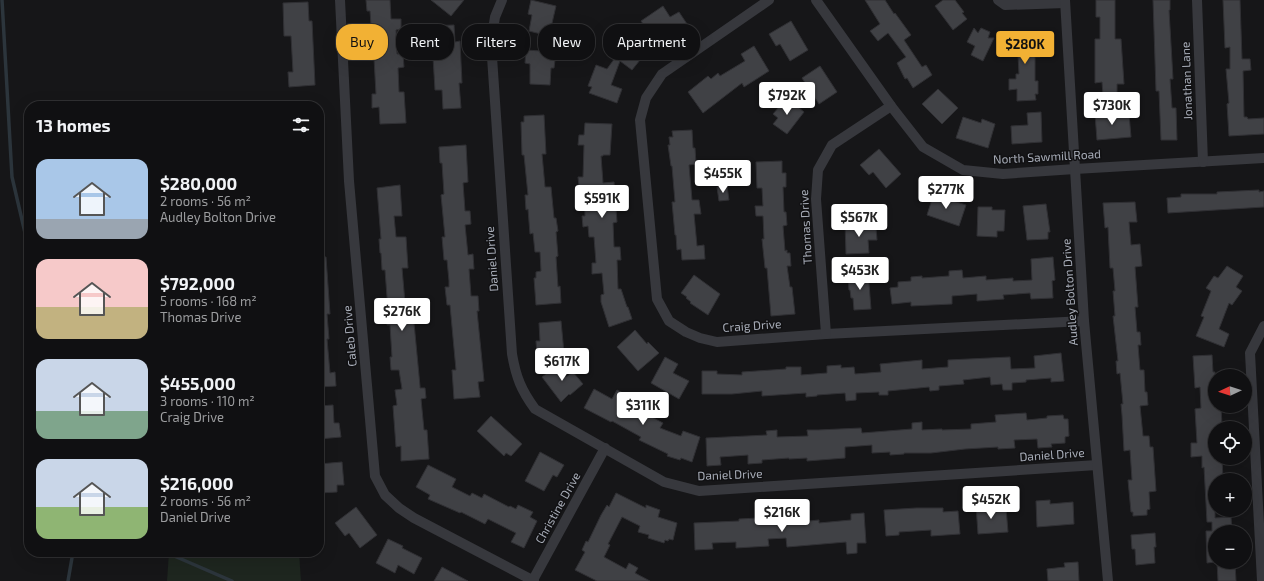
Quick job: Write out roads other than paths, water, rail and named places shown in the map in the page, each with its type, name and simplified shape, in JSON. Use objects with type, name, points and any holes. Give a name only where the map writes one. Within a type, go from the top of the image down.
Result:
[{"type":"street","name":"Caleb Drive","points":[[340,0],[349,181],[375,476],[385,495],[399,508],[414,518],[534,581]]},
{"type":"street","name":"Daniel Drive","points":[[502,0],[494,18],[491,42],[512,354],[516,375],[525,396],[535,409],[664,482],[699,491],[1097,465]]},
{"type":"street","name":"Craig Drive","points":[[770,0],[662,74],[646,98],[640,120],[657,299],[669,320],[686,332],[700,338],[717,342],[826,334],[1084,321]]},
{"type":"street","name":"North Sawmill Road","points":[[816,0],[891,106],[923,147],[963,170],[1003,174],[1264,158]]},
{"type":"street","points":[[998,0],[1005,6],[1065,2]]},
{"type":"street","name":"Jonathan Lane","points":[[1197,0],[1203,162]]},
{"type":"street","name":"Audley Bolton Drive","points":[[1065,2],[1084,321],[1108,581]]},
{"type":"street","name":"Thomas Drive","points":[[826,334],[816,199],[818,170],[832,145],[891,106]]},
{"type":"street","points":[[1262,581],[1259,452],[1250,353],[1264,326]]},
{"type":"street","name":"Christine Drive","points":[[534,581],[605,448]]},
{"type":"waterway","points":[[2,0],[12,177],[24,229]]},
{"type":"waterway","points":[[68,581],[72,557]]},
{"type":"waterway","points":[[177,557],[232,581]]}]
